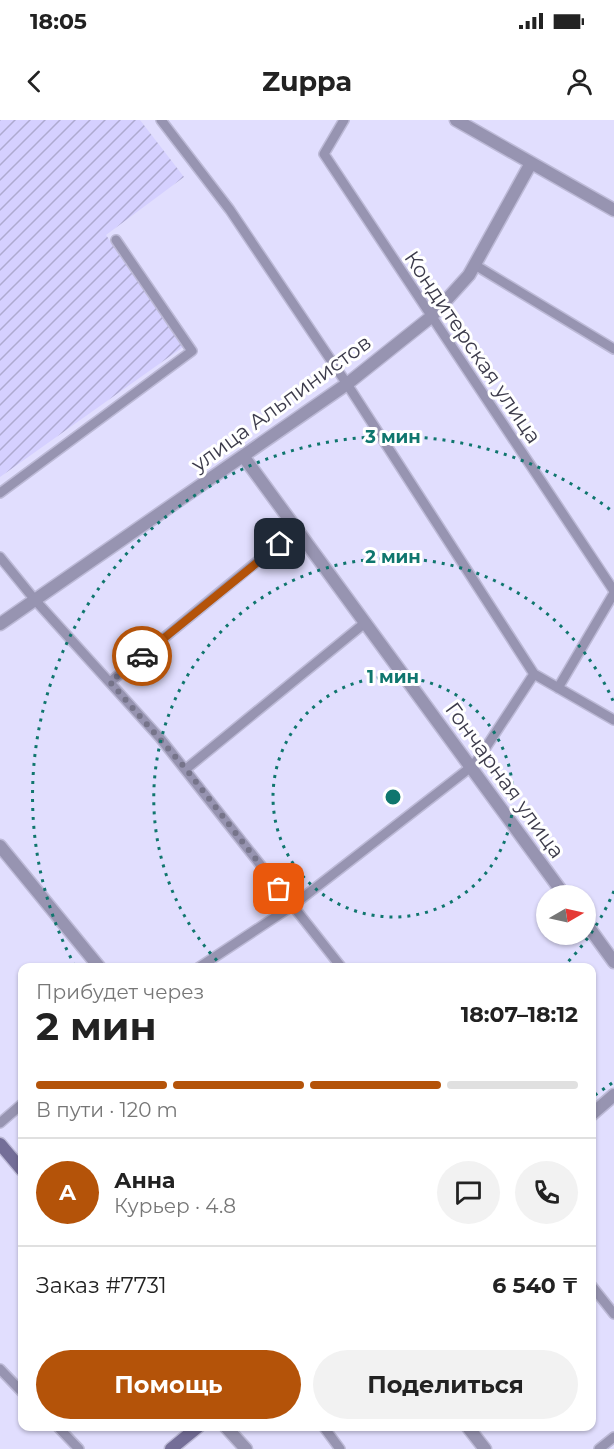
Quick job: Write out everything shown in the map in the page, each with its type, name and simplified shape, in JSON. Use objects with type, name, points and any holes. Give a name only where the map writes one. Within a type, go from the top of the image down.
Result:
[{"type":"main road","points":[[0,1143],[18,1165]]},
{"type":"main road","points":[[171,1449],[193,1431]]},
{"type":"street","points":[[161,120],[230,210],[347,384],[534,674],[614,720]]},
{"type":"street","name":"Кондитерская улица","points":[[344,120],[324,154],[614,592]]},
{"type":"street","points":[[456,120],[614,210]]},
{"type":"street","name":"улица Альпинистов","points":[[0,624],[347,384],[431,317],[469,275],[531,163]]},
{"type":"street","points":[[0,493],[192,351],[116,240]]},
{"type":"street","points":[[475,265],[614,349]]},
{"type":"street","name":"Гончарная улица","points":[[243,456],[558,885]]},
{"type":"street","points":[[110,682],[297,529]]},
{"type":"street","points":[[0,557],[35,600],[186,769],[338,963]]},
{"type":"street","points":[[558,688],[614,592]]},
{"type":"street","points":[[186,769],[366,622]]},
{"type":"street","points":[[206,963],[292,906],[471,767],[479,759],[534,674]]},
{"type":"street","points":[[0,846],[96,963]]},
{"type":"street","points":[[596,937],[614,962]]},
{"type":"street","points":[[596,1111],[614,1095]]},
{"type":"street","points":[[0,1124],[18,1108]]},
{"type":"street","points":[[596,1291],[614,1314]]},
{"type":"street","points":[[0,1370],[18,1388]]},
{"type":"street","points":[[62,1431],[79,1449]]},
{"type":"street","points":[[230,1431],[246,1449]]},
{"type":"street","points":[[327,1431],[340,1449]]},
{"type":"street","points":[[471,1431],[485,1449]]},
{"type":"street","points":[[599,1449],[614,1437]]},
{"type":"shaded area","points":[[0,120],[140,120],[184,177],[106,235],[183,347],[0,477]]},
{"type":"way so far","points":[[142,656],[110,682],[186,769],[279,889]]},
{"type":"route","points":[[142,656],[280,544]]}]
